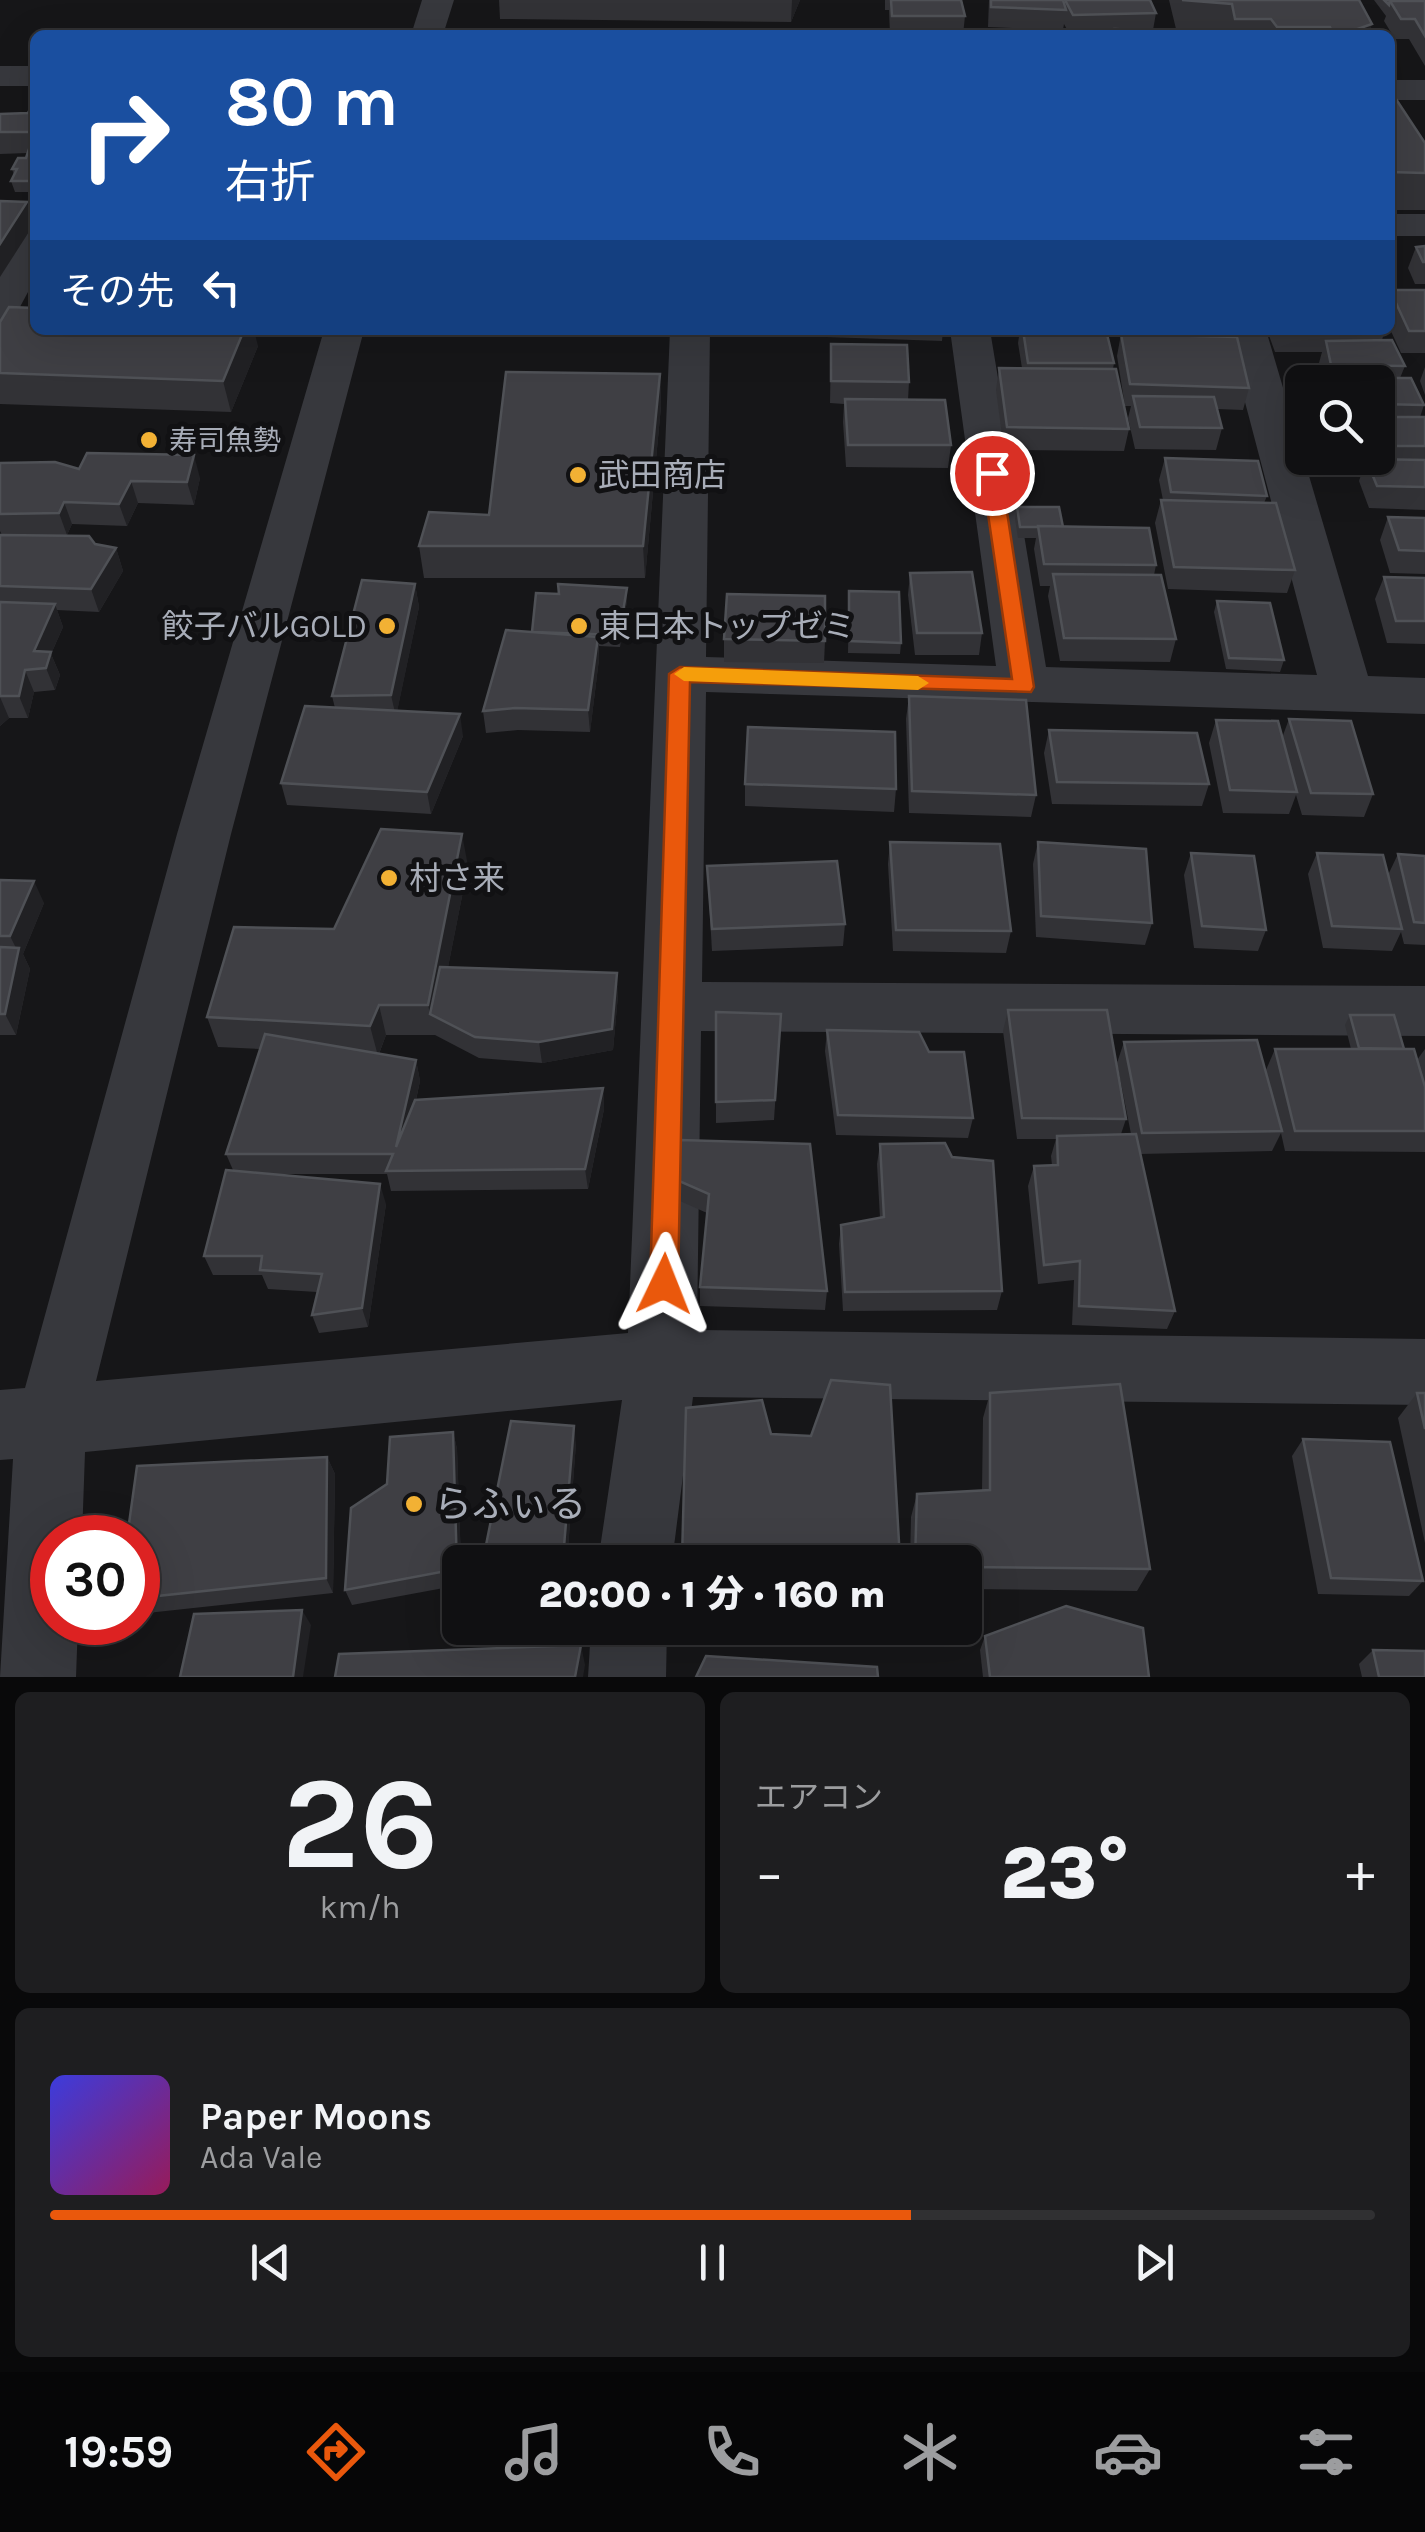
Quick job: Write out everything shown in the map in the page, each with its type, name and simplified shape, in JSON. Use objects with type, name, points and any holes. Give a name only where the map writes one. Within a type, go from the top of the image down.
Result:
[{"type":"street","points":[[429,30],[438,0]]},
{"type":"street","points":[[0,76],[30,76]]},
{"type":"street","points":[[1395,90],[1425,90]]},
{"type":"street","points":[[1395,99],[1408,124]]},
{"type":"street","points":[[0,309],[29,221]]},
{"type":"street","points":[[1395,225],[1425,226]]},
{"type":"street","points":[[37,1677],[25,1423],[204,834],[343,335]]},
{"type":"street","points":[[637,1545],[662,1363],[690,335]]},
{"type":"street","points":[[971,335],[1024,687]]},
{"type":"street","points":[[1247,335],[1348,694]]},
{"type":"street","points":[[680,674],[1425,696]]},
{"type":"street","points":[[671,1006],[1425,1011]]},
{"type":"street","points":[[25,1423],[662,1363],[1425,1372]]},
{"type":"street","points":[[628,1677],[629,1645]]},
{"type":"building","points":[[891,0],[961,0],[965,16],[892,16]]},
{"type":"building","points":[[991,0],[1063,0],[1066,10],[991,7]]},
{"type":"building","points":[[1065,0],[1150,0],[1156,13],[1073,15]]},
{"type":"building","points":[[1182,0],[1359,0],[1372,24],[1355,30],[1277,27],[1271,19],[1235,19],[1232,4]]},
{"type":"building","points":[[1390,1],[1425,1],[1425,36],[1415,19],[1401,19]]},
{"type":"building","points":[[1395,98],[1425,143],[1425,173],[1395,172]]},
{"type":"building","points":[[30,109],[30,132],[0,132],[0,114],[28,113]]},
{"type":"building","points":[[30,149],[30,181],[11,181],[18,158],[26,158]]},
{"type":"building","points":[[0,201],[27,202],[0,244]]},
{"type":"building","points":[[1425,246],[1425,262],[1423,262],[1416,247]]},
{"type":"building","points":[[1395,290],[1425,290],[1425,331],[1409,331],[1395,301]]},
{"type":"building","points":[[9,307],[30,308],[30,335],[242,335],[223,381],[0,373],[0,322]]},
{"type":"building","points":[[1024,335],[1107,335],[1114,363],[1028,363]]},
{"type":"building","points":[[1121,335],[1237,337],[1249,388],[1130,384]]},
{"type":"building","points":[[1392,340],[1405,366],[1331,365],[1326,341]]},
{"type":"building","points":[[831,344],[907,345],[909,382],[831,381]]},
{"type":"building","points":[[999,368],[1116,369],[1129,429],[1007,427]]},
{"type":"building","name":"武田商店","points":[[506,372],[660,374],[643,546],[419,546],[429,512],[489,515]]},
{"type":"building","points":[[1395,378],[1411,378],[1424,405],[1395,404]]},
{"type":"building","points":[[1133,396],[1214,397],[1222,428],[1140,427]]},
{"type":"building","points":[[845,399],[945,400],[951,445],[848,445]]},
{"type":"building","points":[[1395,417],[1425,417],[1425,446],[1395,446]]},
{"type":"building","points":[[87,453],[194,455],[187,482],[131,481],[119,504],[64,502],[59,513],[0,514],[0,463],[55,462],[79,469]]},
{"type":"building","points":[[1165,458],[1258,461],[1267,496],[1171,492]]},
{"type":"building","points":[[1395,459],[1425,460],[1425,487],[1377,486],[1373,475],[1395,475]]},
{"type":"building","points":[[1161,500],[1276,503],[1295,570],[1174,567]]},
{"type":"building","points":[[1017,507],[1059,507],[1063,527],[1020,527]]},
{"type":"building","points":[[1388,517],[1425,518],[1425,551],[1399,550]]},
{"type":"building","points":[[1038,526],[1149,528],[1156,565],[1044,564]]},
{"type":"building","points":[[0,535],[89,536],[95,544],[116,548],[91,589],[0,586]]},
{"type":"building","points":[[972,572],[982,633],[917,633],[910,573]]},
{"type":"building","points":[[1053,574],[1161,575],[1176,639],[1064,638]]},
{"type":"building","points":[[1384,577],[1425,578],[1425,621],[1396,621]]},
{"type":"building","points":[[362,580],[415,584],[391,695],[332,696]]},
{"type":"building","name":"東日本トップゼミ","points":[[558,584],[627,588],[619,635],[532,632],[536,593],[559,594]]},
{"type":"building","points":[[849,591],[899,592],[901,643],[849,641]]},
{"type":"building","points":[[727,594],[825,596],[825,641],[724,639]]},
{"type":"building","points":[[1217,601],[1270,603],[1284,660],[1229,658]]},
{"type":"building","points":[[0,602],[55,604],[34,651],[51,652],[46,668],[25,670],[19,696],[0,696]]},
{"type":"building","points":[[506,630],[598,637],[588,710],[483,711]]},
{"type":"building","points":[[909,696],[1026,700],[1036,795],[912,791]]},
{"type":"building","points":[[305,706],[460,714],[427,792],[281,783]]},
{"type":"building","points":[[1289,719],[1351,721],[1373,794],[1311,793]]},
{"type":"building","points":[[1216,720],[1278,721],[1297,792],[1230,790]]},
{"type":"building","points":[[748,727],[895,732],[896,789],[745,784]]},
{"type":"building","points":[[1049,730],[1197,733],[1209,784],[1057,782]]},
{"type":"building","points":[[381,829],[462,834],[428,1005],[379,1005],[370,1026],[207,1017],[234,927],[334,929]]},
{"type":"building","points":[[890,842],[1000,844],[1011,931],[896,930]]},
{"type":"building","points":[[1038,842],[1146,849],[1152,923],[1041,916]]},
{"type":"building","points":[[1191,853],[1254,856],[1266,930],[1202,926]]},
{"type":"building","points":[[1317,853],[1383,855],[1402,929],[1332,926]]},
{"type":"building","points":[[1398,854],[1425,856],[1425,923],[1414,922]]},
{"type":"building","points":[[837,861],[845,924],[712,929],[707,866]]},
{"type":"building","points":[[0,880],[34,881],[10,936],[0,936]]},
{"type":"building","points":[[0,947],[19,948],[5,1014],[0,1014]]},
{"type":"building","points":[[440,967],[617,973],[612,1029],[539,1042],[475,1037],[430,1014]]},
{"type":"building","points":[[1008,1010],[1107,1010],[1126,1119],[1022,1118]]},
{"type":"building","points":[[716,1012],[781,1014],[775,1100],[716,1102]]},
{"type":"building","points":[[1350,1015],[1394,1015],[1404,1049],[1359,1048]]},
{"type":"building","points":[[827,1030],[919,1032],[929,1052],[964,1052],[973,1118],[838,1115]]},
{"type":"building","points":[[265,1034],[416,1060],[396,1147],[415,1100],[603,1088],[585,1169],[386,1171],[393,1154],[226,1154]]},
{"type":"building","points":[[1257,1040],[1282,1131],[1142,1133],[1124,1042]]},
{"type":"building","points":[[1275,1049],[1414,1049],[1425,1087],[1425,1131],[1295,1131]]},
{"type":"building","points":[[1136,1134],[1175,1311],[1079,1306],[1080,1261],[1044,1265],[1034,1166],[1058,1165],[1057,1136]]},
{"type":"building","points":[[680,1140],[810,1144],[827,1291],[700,1287],[709,1194],[679,1181]]},
{"type":"building","points":[[945,1143],[952,1157],[993,1161],[1002,1291],[845,1292],[841,1225],[884,1217],[880,1144]]},
{"type":"building","points":[[226,1170],[380,1184],[362,1308],[312,1315],[322,1274],[260,1270],[262,1256],[204,1256]]},
{"type":"building","points":[[831,1380],[890,1385],[899,1545],[682,1545],[686,1408],[762,1400],[771,1434],[811,1436]]},
{"type":"building","points":[[1120,1384],[1150,1569],[982,1567],[982,1545],[916,1545],[917,1494],[990,1490],[990,1393]]},
{"type":"building","points":[[1417,1393],[1425,1393],[1425,1429]]},
{"type":"building","points":[[511,1421],[574,1426],[564,1545],[486,1545]]},
{"type":"building","points":[[453,1432],[456,1545],[442,1545],[442,1572],[345,1590],[351,1508],[387,1484],[390,1437]]},
{"type":"building","points":[[1303,1439],[1390,1442],[1423,1581],[1331,1578]]},
{"type":"building","points":[[327,1457],[326,1578],[160,1596],[160,1515],[130,1515],[137,1466]]},
{"type":"building","points":[[1066,1606],[1143,1628],[1149,1677],[990,1677],[985,1636]]},
{"type":"building","points":[[302,1610],[293,1677],[180,1677],[194,1614]]},
{"type":"building","points":[[581,1645],[575,1677],[335,1677],[339,1654]]},
{"type":"building","points":[[1373,1650],[1425,1651],[1425,1677],[1379,1677]]},
{"type":"building","points":[[706,1656],[877,1667],[878,1677],[696,1677]]},
{"type":"slow traffic","points":[[684,674],[918,683]]},
{"type":"place","name":"寿司魚勢","points":[[149,440]]},
{"type":"place","name":"武田商店","points":[[578,475]]},
{"type":"place","name":"餃子バルGOLD","points":[[387,626]]},
{"type":"place","name":"東日本トップゼミ","points":[[579,626]]},
{"type":"place","name":"村さ来","points":[[389,878]]},
{"type":"place","name":"らふぃる","points":[[414,1504]]},
{"type":"route","points":[[664,1284],[680,674],[1024,687],[992,473]]}]
